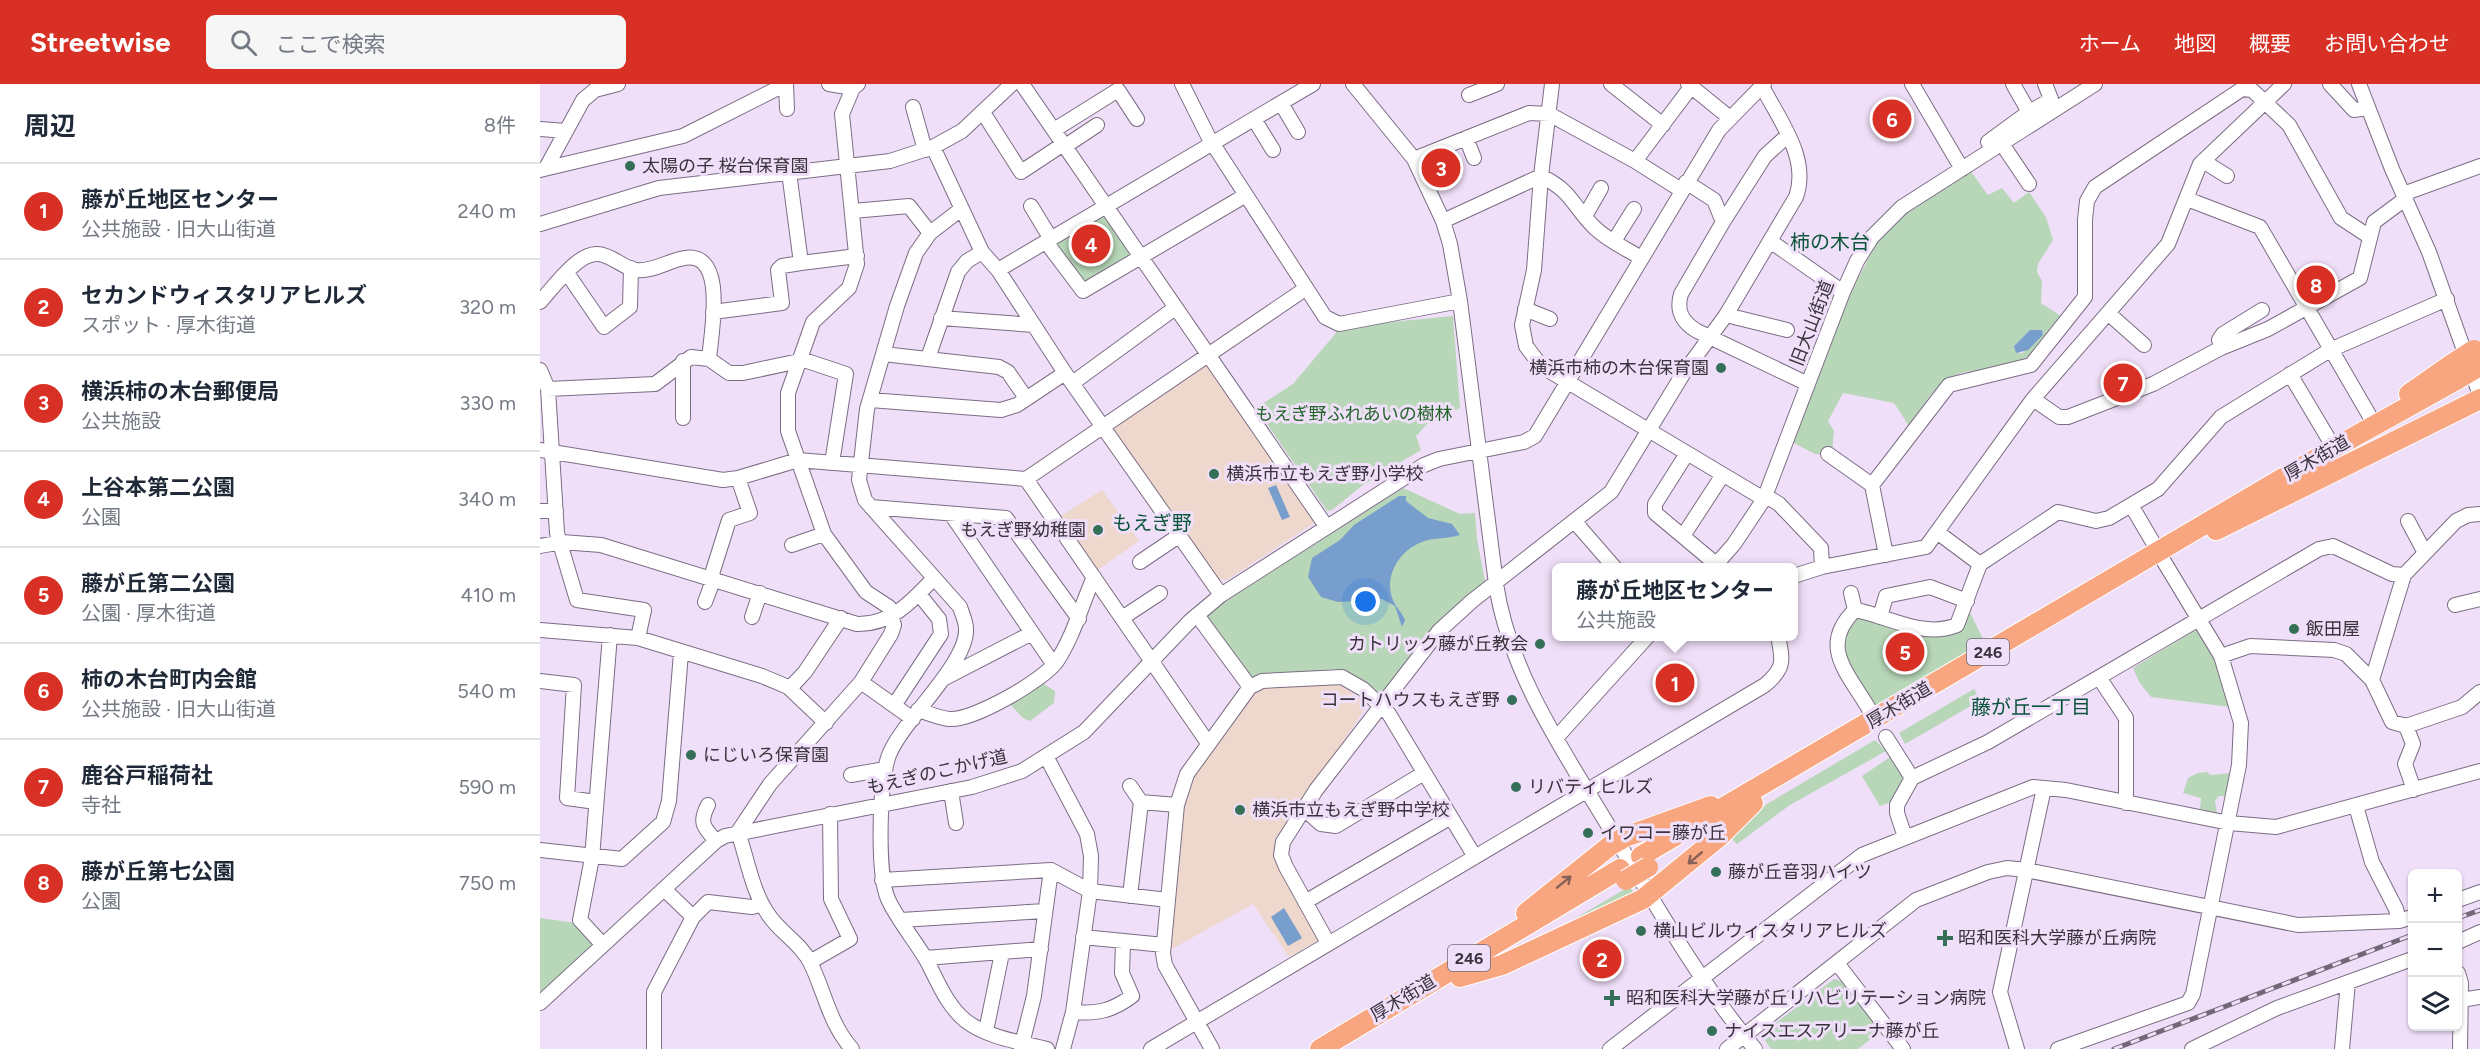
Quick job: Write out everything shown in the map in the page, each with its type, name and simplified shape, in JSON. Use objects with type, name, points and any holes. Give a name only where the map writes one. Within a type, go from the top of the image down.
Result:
[{"type":"highway","name":"246","points":[[2334,448],[2372,420],[2467,389],[2478,354]]},
{"type":"highway","name":"厚木街道","points":[[2161,556],[2213,531],[2480,380]]},
{"type":"highway","name":"厚木街道","points":[[1340,1049],[1644,862],[2161,556],[2334,448],[2467,389]]},
{"type":"highway","points":[[1470,958],[1618,841],[1710,806],[1749,800]]},
{"type":"highway","points":[[1460,977],[1502,965],[1650,895],[1720,836],[1749,800]]},
{"type":"highway","name":"厚木街道","points":[[1320,1049],[1470,958],[1623,875]]},
{"type":"street","points":[[543,169],[582,100],[595,90],[618,84]]},
{"type":"street","points":[[543,169],[683,136],[758,90],[786,84],[787,109]]},
{"type":"street","points":[[829,84],[856,86],[842,114],[857,256],[855,274],[849,288],[813,322],[788,393],[788,431],[824,534],[866,592],[889,608],[892,616],[891,634],[861,682],[770,784],[738,832],[762,904],[769,917],[793,938],[810,962],[833,1024],[852,1049]]},
{"type":"street","points":[[540,224],[659,188],[890,161],[929,149],[962,131],[984,114],[1012,84]]},
{"type":"street","points":[[1022,84],[1326,526]]},
{"type":"street","points":[[1182,84],[1213,143],[1325,317],[1339,324],[1460,301]]},
{"type":"street","points":[[998,270],[1313,84]]},
{"type":"street","points":[[1353,84],[1414,159],[1443,221],[1450,244],[1460,301],[1496,584],[1500,609],[1513,652],[1557,737],[1650,895],[1703,978],[1755,1049]]},
{"type":"street","points":[[1552,84],[1541,176],[1534,270],[1522,325],[1526,346],[1541,366],[1568,383],[1722,476],[1764,499],[1771,499],[1779,504],[1821,548],[1822,567]]},
{"type":"street","points":[[1611,84],[1663,124]]},
{"type":"street","points":[[2013,84],[2028,112]]},
{"type":"street","points":[[1984,155],[1985,145],[2028,112],[2051,99],[2045,84]]},
{"type":"street","name":"旧大山街道","points":[[1717,563],[1734,544],[1764,499],[1843,292],[1857,261],[1872,237],[1902,207],[2094,84]]},
{"type":"street","points":[[1798,575],[1822,567],[1846,570],[1886,555],[1926,547],[2033,399],[2168,244],[2203,161],[2283,84]]},
{"type":"street","points":[[2330,84],[2354,110],[2368,108]]},
{"type":"street","points":[[2359,84],[2447,299],[2467,389]]},
{"type":"street","points":[[1469,95],[1490,85]]},
{"type":"street","points":[[1328,942],[1281,855],[1283,842],[1304,809],[1439,631],[1611,492],[1683,374],[1726,315],[1800,185],[1800,162],[1763,85]]},
{"type":"street","name":"もえぎのこかげ道","points":[[716,841],[738,832],[951,790],[1013,774],[1047,758],[1084,732],[1197,615],[1221,595],[1424,465],[1439,459],[1524,442],[1535,436],[1683,186],[1719,130],[1763,85]]},
{"type":"street","points":[[1914,85],[1962,169]]},
{"type":"street","points":[[1635,161],[1689,86],[1730,118]]},
{"type":"street","points":[[1872,485],[1949,385],[2031,365],[2085,297],[2085,220],[2087,201],[2095,186],[2242,89],[2252,90],[2289,125],[2342,218],[2370,237]]},
{"type":"street","points":[[1054,130],[1118,90],[1137,119]]},
{"type":"street","points":[[1281,103],[1297,131]]},
{"type":"street","points":[[913,107],[929,149],[982,252],[998,270],[1103,427],[1221,595]]},
{"type":"street","points":[[1414,159],[1529,113],[1549,114],[1635,161],[1714,200],[1723,222]]},
{"type":"street","points":[[984,114],[1021,172],[1097,125]]},
{"type":"street","points":[[1254,119],[1271,142]]},
{"type":"street","points":[[540,129],[566,130]]},
{"type":"street","points":[[1787,136],[1765,156],[1723,222],[1681,294],[1679,303],[1687,325],[1808,384]]},
{"type":"street","points":[[1466,138],[1474,158]]},
{"type":"street","points":[[2002,144],[2028,178]]},
{"type":"street","points":[[2203,161],[2227,176]]},
{"type":"street","points":[[2033,399],[2060,417],[2068,417],[2153,384],[2222,348],[2268,329],[2360,278],[2376,219],[2404,196],[2480,166]]},
{"type":"street","points":[[789,172],[801,263]]},
{"type":"street","points":[[1443,221],[1541,176]]},
{"type":"street","points":[[1541,176],[1568,193],[1596,229],[1641,258]]},
{"type":"street","points":[[1585,216],[1601,188]]},
{"type":"street","points":[[1030,206],[1048,240],[1083,291],[1246,195]]},
{"type":"street","points":[[2187,199],[2260,227],[2372,420]]},
{"type":"street","points":[[853,211],[909,206],[930,233]]},
{"type":"street","points":[[1614,241],[1634,209]]},
{"type":"street","points":[[960,210],[930,233],[916,253],[870,400],[860,465],[861,492],[871,507],[960,607],[966,629],[962,646],[941,680],[897,739],[885,769],[882,803],[882,880],[888,900],[925,958],[950,1006],[967,1022],[986,1031],[1022,1046],[1047,1049]]},
{"type":"street","points":[[1770,241],[1843,292]]},
{"type":"street","points":[[928,358],[958,272],[968,261],[982,252]]},
{"type":"street","points":[[540,302],[583,258],[600,254],[631,267],[649,269],[683,258],[697,259],[706,265],[712,276],[713,312],[710,359]]},
{"type":"street","points":[[713,312],[782,303],[778,270],[782,266],[857,256]]},
{"type":"street","points":[[567,273],[604,327],[630,307],[631,267]]},
{"type":"street","points":[[546,450],[723,480],[738,478],[798,460],[1026,479],[1305,289]]},
{"type":"street","points":[[1855,610],[1927,630],[1946,630],[1958,625],[1980,564],[2058,512],[2096,521],[2109,518],[2158,489],[2212,424],[2330,350],[2447,299]]},
{"type":"street","points":[[870,400],[1001,410],[1017,405],[1026,398],[1070,378],[1175,308]]},
{"type":"street","points":[[1525,309],[1550,319]]},
{"type":"street","points":[[2222,348],[2219,340],[2223,334],[2262,310]]},
{"type":"street","points":[[2108,313],[2138,343]]},
{"type":"street","points":[[1726,315],[1787,330]]},
{"type":"street","points":[[941,318],[1034,325]]},
{"type":"street","points":[[883,354],[999,367],[1008,372],[1026,398]]},
{"type":"street","points":[[548,389],[656,384],[674,372],[682,361],[691,357],[710,359],[729,373],[799,360],[846,374],[832,463]]},
{"type":"street","points":[[682,361],[683,418]]},
{"type":"street","points":[[540,370],[548,389],[546,450],[556,511],[557,533],[562,542],[577,600],[644,610],[638,638]]},
{"type":"street","points":[[2290,374],[2334,448]]},
{"type":"street","points":[[1686,454],[1654,504],[1655,513],[1711,563]]},
{"type":"street","points":[[1828,454],[1872,485],[1886,555]]},
{"type":"street","points":[[1683,536],[1722,476]]},
{"type":"street","points":[[705,602],[729,520],[750,513],[738,478]]},
{"type":"street","points":[[1026,479],[1208,742]]},
{"type":"street","points":[[2058,1049],[2188,1003],[2193,994],[2212,908],[2239,765],[2241,714],[2221,656],[2132,505]]},
{"type":"street","points":[[871,507],[1006,518],[1078,619]]},
{"type":"street","points":[[540,511],[556,511]]},
{"type":"street","points":[[951,514],[1054,665]]},
{"type":"street","points":[[2372,680],[2404,575],[2456,520],[2468,515],[2480,514]]},
{"type":"street","points":[[2408,521],[2425,553]]},
{"type":"street","points":[[1575,522],[1611,563]]},
{"type":"street","points":[[1937,532],[1980,564]]},
{"type":"street","points":[[792,545],[824,534]]},
{"type":"street","points":[[1140,562],[1180,535]]},
{"type":"street","points":[[540,546],[562,542],[601,545],[712,577],[857,624],[872,624],[892,616],[919,594],[934,578]]},
{"type":"street","points":[[1905,837],[1897,813],[1898,805],[1912,778],[1988,742],[2100,679],[2319,549],[2333,546],[2392,574],[2404,575]]},
{"type":"street","points":[[861,682],[895,704],[916,714],[949,719],[971,716],[1045,674],[1054,665],[1078,619],[1094,577]]},
{"type":"street","points":[[1880,617],[1886,596],[1930,587],[1967,601]]},
{"type":"street","points":[[752,617],[760,593]]},
{"type":"street","points":[[1122,618],[1160,593]]},
{"type":"street","points":[[1851,593],[1855,610]]},
{"type":"street","points":[[895,704],[941,634],[939,619],[919,594]]},
{"type":"street","points":[[2455,605],[2480,599]]},
{"type":"street","points":[[1855,610],[1837,633],[1836,647],[1840,660],[1869,709]]},
{"type":"street","points":[[1197,615],[1250,687]]},
{"type":"street","points":[[790,688],[805,672],[841,618]]},
{"type":"street","points":[[540,630],[638,638],[762,676],[790,688],[826,723]]},
{"type":"street","points":[[941,680],[1032,633]]},
{"type":"street","points":[[603,945],[580,920],[592,858],[610,635]]},
{"type":"street","points":[[1557,737],[1643,641]]},
{"type":"street","points":[[1150,1049],[1765,685],[1777,675],[1782,664],[1779,641]]},
{"type":"street","points":[[2221,656],[2250,646],[2334,650],[2346,654],[2372,680],[2392,722],[2406,726],[2462,707],[2480,692]]},
{"type":"street","points":[[540,850],[592,858],[622,859],[663,822],[669,801],[681,653]]},
{"type":"street","points":[[1212,1049],[1194,1021],[1165,965],[1164,945],[1177,804],[1187,774],[1250,687],[1262,681],[1342,677],[1363,689],[1389,714],[1475,857]]},
{"type":"street","points":[[2100,679],[2126,718],[2127,803]]},
{"type":"street","points":[[540,681],[574,685],[567,798],[596,802]]},
{"type":"street","points":[[2406,726],[2413,744],[2405,764],[2414,790]]},
{"type":"street","points":[[1886,737],[1912,778]]},
{"type":"street","points":[[1047,758],[1087,834],[1091,856],[1089,891],[1073,1012],[1063,1049]]},
{"type":"street","points":[[851,775],[885,769]]},
{"type":"street","points":[[1610,1049],[1862,855],[2033,788],[2044,788],[2229,823],[2276,828],[2480,771]]},
{"type":"street","points":[[1304,809],[1321,824],[1336,826],[1424,773]]},
{"type":"street","points":[[1130,786],[1141,802],[1130,896]]},
{"type":"street","points":[[2017,1049],[2000,992],[2044,788]]},
{"type":"street","points":[[951,790],[956,823]]},
{"type":"street","points":[[1141,802],[1177,804]]},
{"type":"street","points":[[2356,806],[2372,862],[2397,909],[2408,921]]},
{"type":"street","points":[[540,1003],[716,841],[703,827],[701,821],[704,808]]},
{"type":"street","points":[[810,962],[850,939],[831,899],[830,814]]},
{"type":"street","points":[[1305,902],[1451,817]]},
{"type":"street","points":[[1727,1049],[1916,900],[1988,872],[2007,868],[2298,925],[2408,921]]},
{"type":"street","points":[[882,880],[1052,870],[1089,891],[1168,900]]},
{"type":"street","points":[[1022,1046],[1041,949],[1052,870]]},
{"type":"street","points":[[665,890],[693,917]]},
{"type":"street","points":[[2462,898],[2480,892]]},
{"type":"street","points":[[654,1049],[654,992],[693,917],[708,902],[752,907],[762,904]]},
{"type":"street","points":[[901,920],[1045,911]]},
{"type":"street","points":[[2462,940],[2480,932]]},
{"type":"street","points":[[1083,937],[1164,945]]},
{"type":"street","points":[[1073,1012],[1095,1014],[1109,1011],[1132,996],[1122,973],[1123,942]]},
{"type":"street","points":[[925,958],[1041,949]]},
{"type":"street","points":[[986,1031],[1002,953]]},
{"type":"street","points":[[2192,1049],[2277,1008],[2408,960]]},
{"type":"street","points":[[1837,963],[1903,1049]]},
{"type":"street","points":[[2342,1049],[2348,982]]},
{"type":"street","points":[[2462,999],[2480,997]]},
{"type":"street","points":[[2460,1031],[2460,1049]]},
{"type":"shaded area","name":"横浜市立もえぎ野小学校","points":[[1206,359],[1317,521],[1227,580],[1216,579],[1111,427]]},
{"type":"shaded area","name":"もえぎ野幼稚園","points":[[1102,490],[1139,541],[1096,571],[1058,518]]},
{"type":"shaded area","name":"横浜市立もえぎ野中学校","points":[[1334,681],[1368,704],[1277,842],[1319,940],[1289,957],[1253,904],[1168,951],[1186,796],[1192,777],[1256,688]]},
{"type":"green space","points":[[1969,169],[1988,195],[2002,188],[2014,203],[2029,192],[2046,217],[2053,240],[2038,264],[2037,272],[2042,281],[2041,303],[2064,318],[2034,352],[2016,363],[2005,367],[1961,373],[1945,381],[1933,392],[1909,426],[1894,403],[1843,393],[1828,421],[1834,431],[1832,455],[1815,454],[1792,442],[1844,306],[1878,240],[1903,214]],"holes":[[[2030,330],[2043,335],[2021,354],[2014,346]]]},
{"type":"green space","points":[[1106,207],[1137,258],[1086,287],[1053,242]]},
{"type":"green space","name":"もえぎ野ふれあいの樹林","points":[[1453,316],[1460,408],[1430,421],[1416,436],[1421,450],[1363,485],[1332,510],[1327,511],[1256,408],[1293,384],[1341,327]]},
{"type":"green space","points":[[1403,488],[1460,514],[1475,513],[1477,539],[1485,581],[1479,590],[1385,695],[1380,696],[1344,672],[1334,669],[1248,679],[1207,622],[1208,615],[1227,600]]},
{"type":"green space","points":[[1966,604],[1985,643],[1874,707],[1843,658],[1841,633],[1856,613],[1945,630]]},
{"type":"green space","points":[[2197,629],[2213,656],[2230,707],[2151,697],[2139,682],[2133,668]]},
{"type":"green space","points":[[1041,682],[1055,691],[1054,703],[1030,721],[1023,718],[1007,701]]},
{"type":"green space","points":[[1974,689],[1981,700],[1905,744],[1899,733]]},
{"type":"green space","points":[[1875,740],[1886,751],[1790,805],[1737,844],[1730,837],[1767,804]]},
{"type":"green space","points":[[1893,755],[1905,778],[1897,800],[1880,806],[1862,776]]},
{"type":"green space","points":[[2207,772],[2211,775],[2231,773],[2227,796],[2219,796],[2215,801],[2217,813],[2200,809],[2201,798],[2183,793],[2188,778]]},
{"type":"green space","points":[[1630,886],[1637,899],[1517,953]]},
{"type":"green space","points":[[540,918],[576,923],[595,944],[540,994]]},
{"type":"green space","points":[[1834,979],[1845,982],[1883,1029],[1858,1049],[1771,1049],[1763,1038],[1765,1031]]},
{"type":"water","points":[[2030,330],[2042,330],[2043,335],[2028,350],[2016,353],[2014,346]]},
{"type":"water","points":[[1276,485],[1290,517],[1282,520],[1268,488]]},
{"type":"water","points":[[1399,496],[1406,496],[1406,501],[1428,518],[1452,524],[1460,535],[1422,542],[1407,551],[1396,565],[1392,573],[1390,591],[1394,603],[1405,620],[1402,627],[1395,606],[1382,599],[1338,602],[1321,597],[1308,577],[1312,558],[1340,540],[1354,525]]},
{"type":"water","points":[[1284,908],[1302,938],[1288,946],[1271,917]]},
{"type":"railway","points":[[2462,917],[2480,910]]},
{"type":"railway","points":[[2114,1049],[2408,937]]},
{"type":"place","name":"柿の木台町内会館","points":[[1892,119]]},
{"type":"place","name":"太陽の子 桜台保育園","points":[[630,166]]},
{"type":"place","name":"横浜柿の木台郵便局","points":[[1441,168]]},
{"type":"place","name":"上谷本第二公園","points":[[1091,244]]},
{"type":"place","name":"藤が丘第七公園","points":[[2316,285]]},
{"type":"place","name":"横浜市柿の木台保育園","points":[[1721,368]]},
{"type":"place","name":"鹿谷戸稲荷社","points":[[2123,383]]},
{"type":"place","name":"横浜市立もえぎ野小学校","points":[[1214,474]]},
{"type":"place","name":"もえぎ野幼稚園","points":[[1098,530]]},
{"type":"place","name":"飯田屋","points":[[2294,629]]},
{"type":"place","name":"カトリック藤が丘教会","points":[[1540,644]]},
{"type":"place","name":"藤が丘第二公園","points":[[1905,652]]},
{"type":"place","name":"藤が丘地区センター","points":[[1675,683]]},
{"type":"place","name":"コートハウスもえぎ野","points":[[1512,700]]},
{"type":"place","name":"にじいろ保育園","points":[[691,755]]},
{"type":"place","name":"リバティヒルズ","points":[[1516,787]]},
{"type":"place","name":"横浜市立もえぎ野中学校","points":[[1240,810]]},
{"type":"place","name":"イワコー藤が丘","points":[[1588,833]]},
{"type":"place","name":"藤が丘音羽ハイツ","points":[[1716,872]]},
{"type":"place","name":"横山ビルウィスタリアヒルズ","points":[[1641,931]]},
{"type":"place","name":"昭和医科大学藤が丘病院","points":[[1945,938]]},
{"type":"place","name":"セカンドウィスタリアヒルズ","points":[[1602,959]]},
{"type":"place","name":"昭和医科大学藤が丘リハビリテーション病院","points":[[1612,998]]},
{"type":"place","name":"ナイスエスアリーナ藤が丘","points":[[1712,1031]]},
{"type":"district","name":"柿の木台","points":[[1830,242]]},
{"type":"district","name":"もえぎ野","points":[[1152,523]]},
{"type":"district","name":"藤が丘一丁目","points":[[2031,707]]}]
